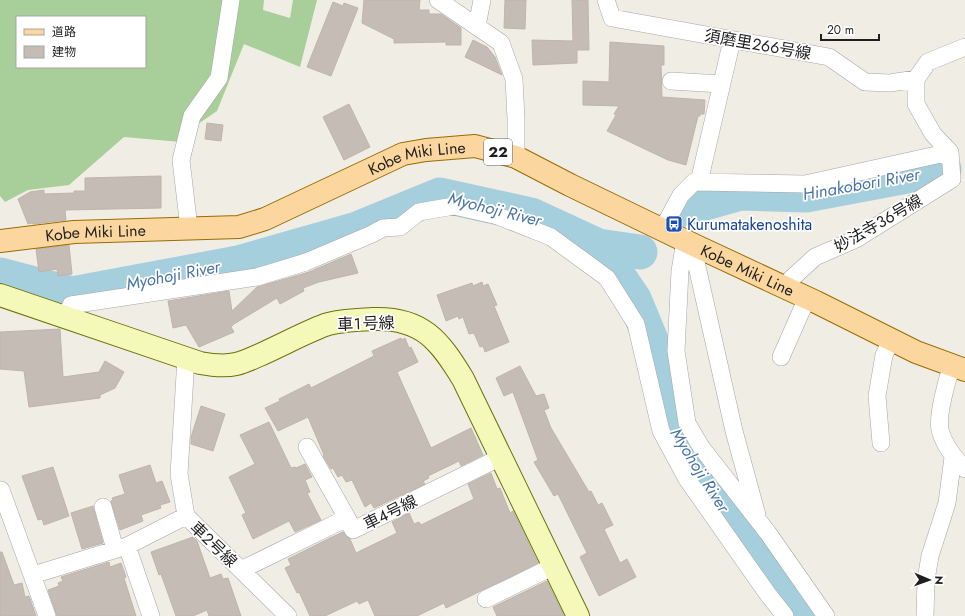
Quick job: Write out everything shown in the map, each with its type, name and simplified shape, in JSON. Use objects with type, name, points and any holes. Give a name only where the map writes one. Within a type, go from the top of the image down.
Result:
[{"type":"main road","name":"Kobe Miki Line","points":[[0,241],[74,232],[239,227],[265,219],[403,154],[426,150],[475,146],[516,156],[570,185],[691,244],[797,293],[916,352],[958,368]]},
{"type":"street","points":[[189,228],[181,160],[192,116],[219,78],[231,0]]},
{"type":"street","points":[[438,0],[501,43],[514,79],[516,156]]},
{"type":"street","points":[[477,26],[482,0]]},
{"type":"street","name":"須磨里２６６号線","points":[[606,0],[612,18],[829,57],[865,82],[890,83],[916,79]]},
{"type":"street","points":[[699,182],[732,40]]},
{"type":"street","points":[[950,152],[932,134],[916,104],[916,79],[928,62],[965,47]]},
{"type":"street","points":[[671,81],[721,84]]},
{"type":"street","points":[[662,230],[680,195],[694,182],[805,184],[950,152]]},
{"type":"street","name":"妙法寺３６号線","points":[[797,293],[791,279],[815,257],[856,239],[952,179],[958,173],[950,152]]},
{"type":"street","points":[[65,317],[71,305],[257,277],[306,262],[383,228],[400,227],[419,212],[454,206],[498,216],[551,237],[606,278],[636,324],[661,431],[687,479],[767,593],[785,616]]},
{"type":"street","points":[[691,244],[733,423],[759,523]]},
{"type":"street","points":[[691,244],[680,271],[676,351],[688,423],[701,447],[759,523],[826,616]]},
{"type":"street","points":[[781,358],[797,293]]},
{"type":"street","name":"車１号線","points":[[0,295],[200,363],[210,365],[236,364],[326,325],[350,320],[400,320],[424,331],[438,343],[450,357],[463,380],[578,616]]},
{"type":"street","points":[[881,443],[878,396],[884,355],[892,339]]},
{"type":"street","name":"車２号線","points":[[186,358],[179,474],[186,516],[288,616]]},
{"type":"street","points":[[958,368],[946,382],[941,411],[940,429],[953,457],[965,469]]},
{"type":"street","points":[[307,448],[347,518]]},
{"type":"street","name":"車４号線","points":[[241,570],[347,518],[353,530],[501,457]]},
{"type":"street","points":[[925,616],[926,580],[929,564],[947,504],[953,457]]},
{"type":"street","points":[[2,490],[5,514],[33,575],[47,616]]},
{"type":"street","points":[[103,507],[151,616]]},
{"type":"street","points":[[33,575],[121,548],[186,516]]},
{"type":"street","points":[[486,599],[554,566]]},
{"type":"green space","points":[[0,0],[264,0],[263,10],[290,18],[293,0],[317,0],[300,67],[244,44],[217,111],[198,124],[192,143],[124,137],[69,185],[28,190],[5,202],[0,196]]},
{"type":"building","points":[[364,0],[420,0],[419,10],[429,10],[429,14],[441,14],[461,28],[461,45],[446,45],[446,42],[394,43],[394,39],[362,23]]},
{"type":"building","points":[[505,0],[526,0],[525,29],[504,28]]},
{"type":"building","points":[[572,0],[588,0],[589,50],[577,50],[577,63],[533,65],[532,40],[573,41]]},
{"type":"building","points":[[333,2],[343,6],[344,3],[358,8],[331,76],[307,67]]},
{"type":"building","points":[[473,40],[487,47],[495,57],[502,75],[465,57]]},
{"type":"building","points":[[610,42],[664,46],[664,65],[661,65],[662,97],[705,100],[704,114],[700,114],[700,116],[698,116],[686,165],[668,160],[607,131],[619,106],[583,105],[583,81],[609,82]]},
{"type":"building","points":[[349,104],[370,147],[344,160],[323,117]]},
{"type":"building","points":[[207,123],[223,125],[221,141],[205,139]]},
{"type":"building","points":[[161,176],[161,208],[65,210],[66,220],[28,224],[18,199],[30,192],[44,190],[44,194],[85,191],[85,178]]},
{"type":"building","points":[[69,245],[72,274],[58,276],[57,269],[39,272],[36,249]]},
{"type":"building","points":[[351,254],[358,273],[319,282],[303,288],[304,291],[280,304],[277,298],[234,324],[231,327],[234,332],[199,347],[186,325],[173,328],[168,301],[229,291],[232,311],[257,287],[309,272]]},
{"type":"building","points":[[482,282],[483,286],[488,284],[497,305],[494,306],[509,342],[485,352],[483,346],[480,347],[474,333],[469,334],[463,317],[459,319],[458,316],[446,321],[437,295],[472,283],[473,286]]},
{"type":"building","points":[[60,329],[63,377],[99,372],[105,361],[124,372],[115,388],[100,395],[100,398],[29,407],[24,371],[0,369],[0,332]]},
{"type":"building","points":[[401,338],[402,340],[405,338],[409,348],[411,347],[418,362],[397,372],[431,448],[471,428],[483,455],[461,466],[459,461],[428,476],[429,478],[423,481],[425,484],[374,508],[371,503],[365,507],[352,480],[346,482],[342,475],[338,477],[333,468],[331,469],[323,456],[324,455],[308,417],[278,431],[265,408],[309,384],[311,388],[374,356],[372,351]]},
{"type":"building","points":[[520,366],[536,396],[544,394],[549,408],[544,410],[551,428],[589,492],[591,491],[598,505],[602,503],[613,525],[604,529],[620,563],[627,559],[636,577],[599,596],[580,557],[587,553],[558,494],[554,496],[534,462],[538,460],[513,392],[504,396],[496,378]]},
{"type":"building","points":[[201,406],[225,414],[213,451],[191,444],[191,437]]},
{"type":"building","points":[[269,422],[291,468],[296,468],[305,464],[312,477],[305,480],[310,492],[307,493],[321,520],[295,532],[289,521],[253,539],[242,515],[246,513],[229,477],[255,464],[240,435]]},
{"type":"building","points":[[150,465],[156,483],[162,481],[170,502],[160,505],[161,508],[141,515],[143,521],[120,530],[111,501],[113,500],[112,498],[125,494],[119,475]]},
{"type":"building","points":[[53,467],[69,516],[44,525],[42,519],[38,520],[22,476]]},
{"type":"building","points":[[491,473],[497,489],[500,488],[510,513],[513,511],[538,563],[446,608],[444,603],[417,616],[375,616],[368,600],[359,604],[357,601],[325,616],[310,616],[299,592],[297,593],[285,568],[291,565],[288,559],[343,532],[350,539],[356,553],[397,533],[392,522],[409,513],[414,524],[419,522],[421,525],[474,499],[468,484]]},
{"type":"building","points":[[93,506],[103,543],[82,549],[71,513]]},
{"type":"building","points":[[193,537],[197,541],[210,578],[221,574],[223,579],[228,578],[241,616],[209,616],[207,610],[193,616],[176,616],[161,574],[159,575],[151,552]]},
{"type":"building","points":[[0,552],[2,552],[14,585],[22,583],[25,597],[29,596],[36,616],[0,616]]},
{"type":"building","points":[[109,562],[110,567],[121,563],[136,616],[57,616],[48,590],[59,586],[58,583],[63,581],[61,577]]},
{"type":"building","points":[[547,581],[564,616],[497,616],[493,607]]},
{"type":"waterway","name":"Hinakobori River","points":[[684,209],[741,193],[806,195],[944,169]]},
{"type":"waterway","name":"Myohoji River","points":[[0,275],[72,294],[238,263],[357,229],[440,195],[531,215],[598,246],[634,299],[651,340],[672,431],[700,477],[800,616]]},
{"type":"waterway","points":[[598,246],[640,252]]},
{"type":"place","name":"Kurumatakenoshita","points":[[674,224]]}]
